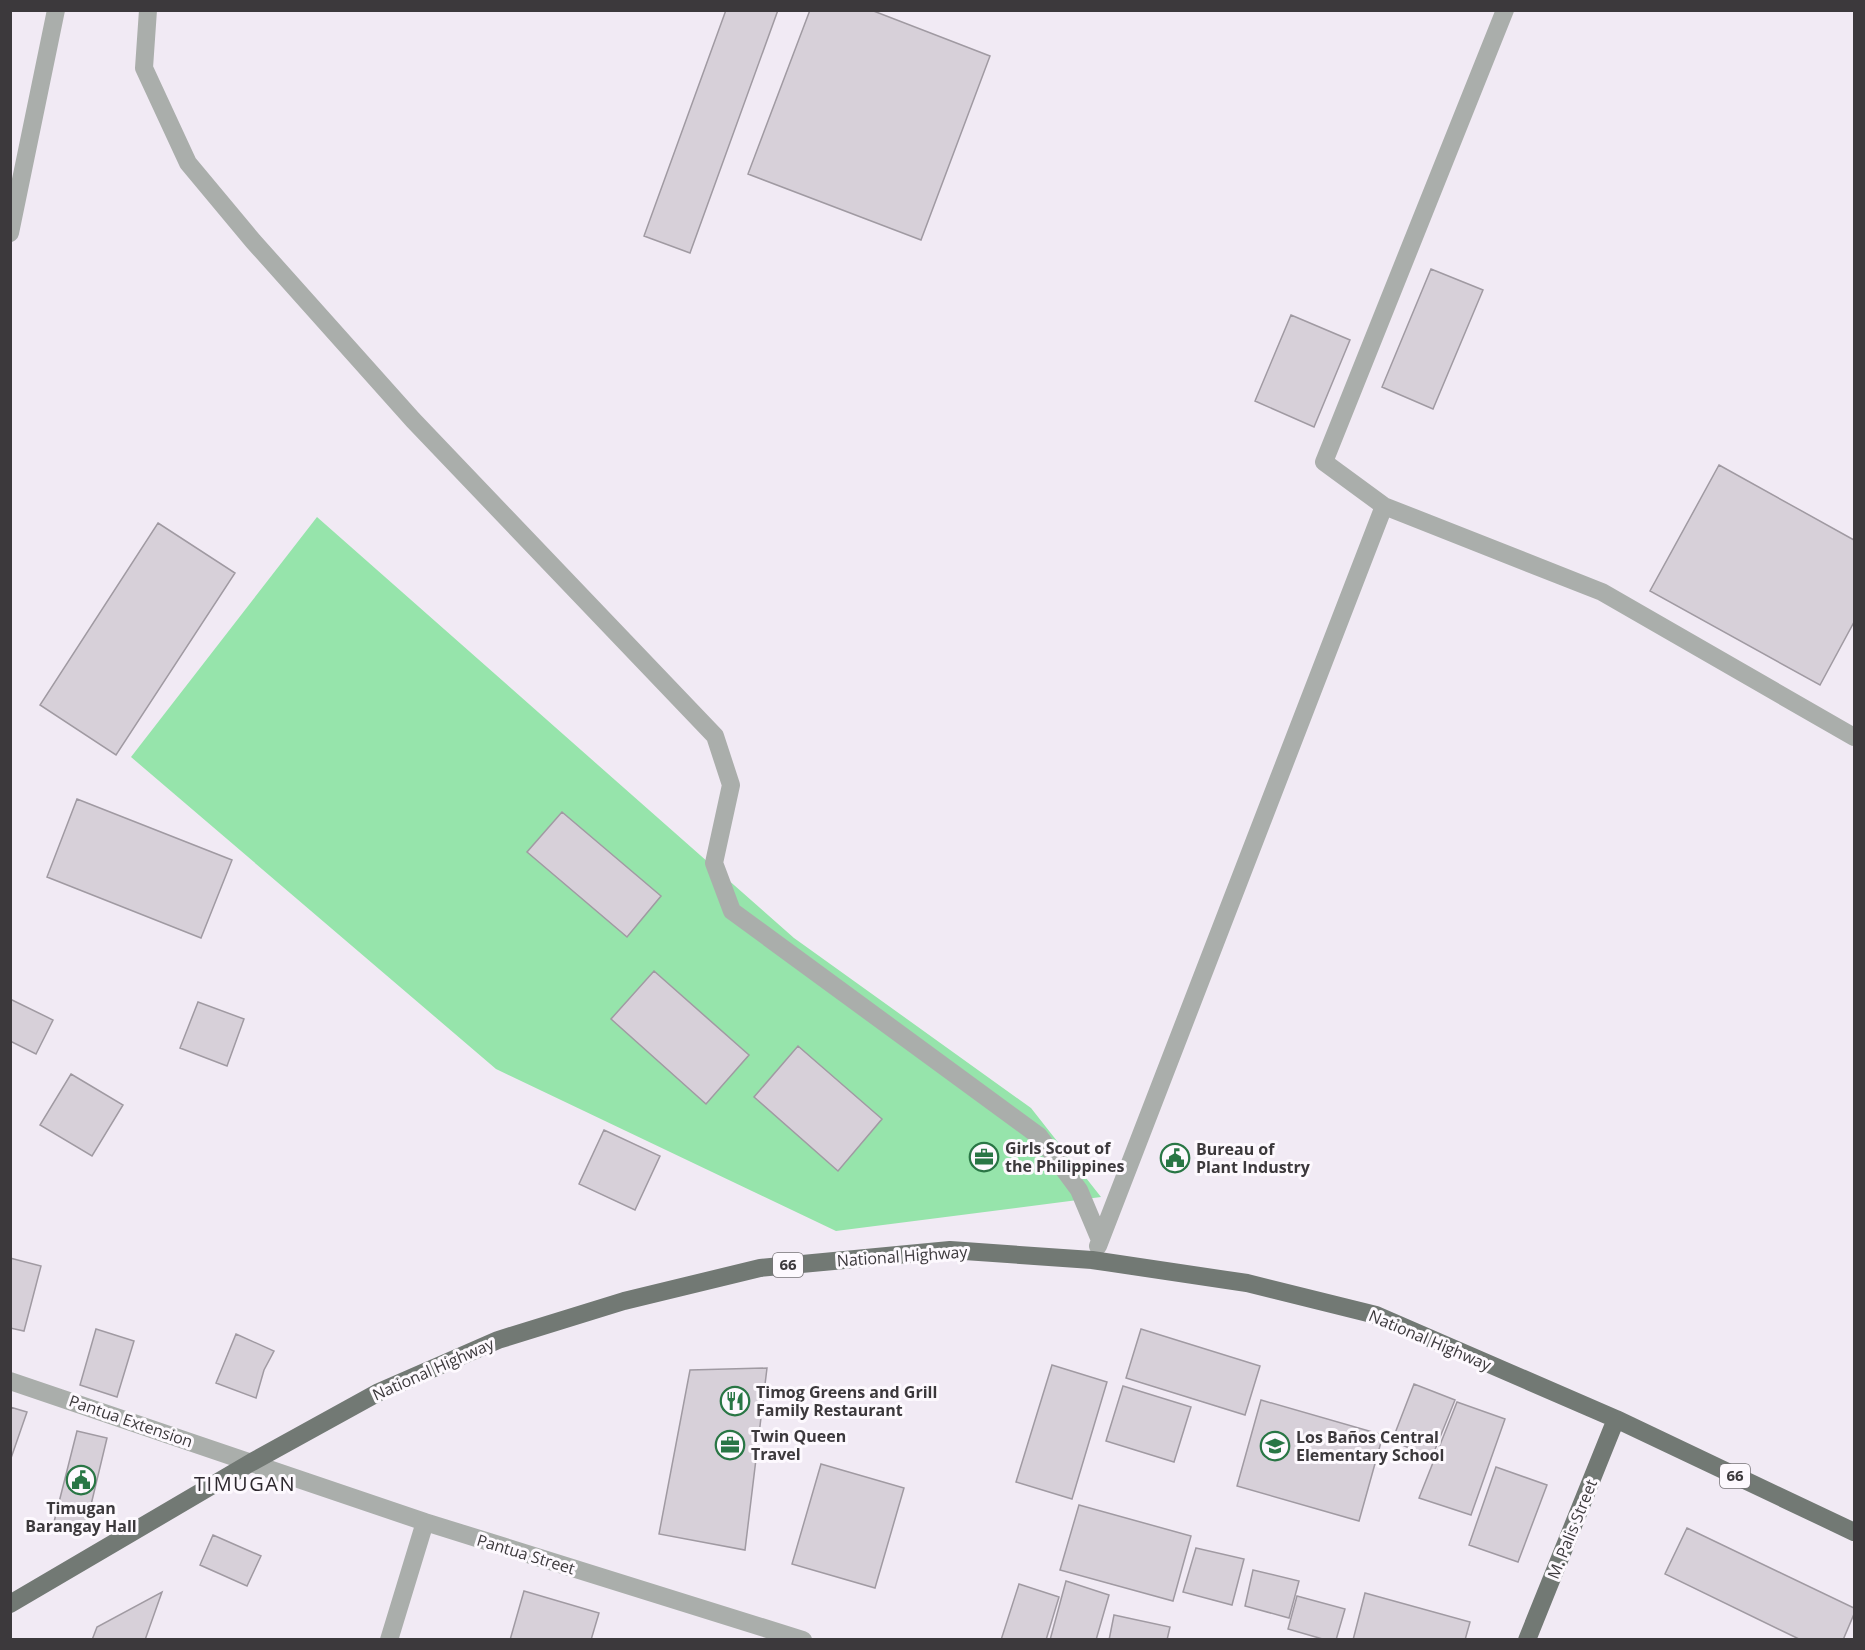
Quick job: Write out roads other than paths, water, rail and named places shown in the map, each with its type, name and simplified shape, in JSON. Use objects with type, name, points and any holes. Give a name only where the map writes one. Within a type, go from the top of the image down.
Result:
[{"type":"main road","name":"National Highway","points":[[11,1605],[252,1462],[379,1392],[498,1340],[624,1301],[760,1268],[950,1250],[1092,1260],[1247,1283],[1376,1315],[1616,1419],[1854,1532]]},
{"type":"main road","name":"M. Palis Street","points":[[1527,1640],[1616,1419]]},
{"type":"street","points":[[10,233],[56,10]]},
{"type":"street","points":[[148,10],[144,68],[188,163],[253,241],[413,420],[715,736],[731,785],[714,863],[732,911],[1038,1136],[1079,1190],[1100,1240]]},
{"type":"street","points":[[1505,10],[1324,462],[1384,506],[1602,592],[1854,737]]},
{"type":"street","points":[[1092,1260],[1384,506]]},
{"type":"street","name":"Pantua Extension","points":[[10,1381],[252,1462]]},
{"type":"street","name":"Pantua Street","points":[[252,1462],[425,1522],[791,1638]]},
{"type":"street","points":[[389,1640],[425,1522]]},
{"type":"place","name":"Girls Scout of the Philippines","points":[[984,1157]]},
{"type":"place","name":"Bureau of Plant Industry","points":[[1175,1158]]},
{"type":"place","name":"Timog Greens and Grill Family Restaurant","points":[[735,1401]]},
{"type":"place","name":"Twin Queen Travel","points":[[730,1445]]},
{"type":"place","name":"Los Baños Central Elementary School","points":[[1275,1446]]},
{"type":"place","name":"Timugan Barangay Hall","points":[[81,1480]]},
{"type":"district","name":"TIMUGAN","points":[[245,1484]]}]
